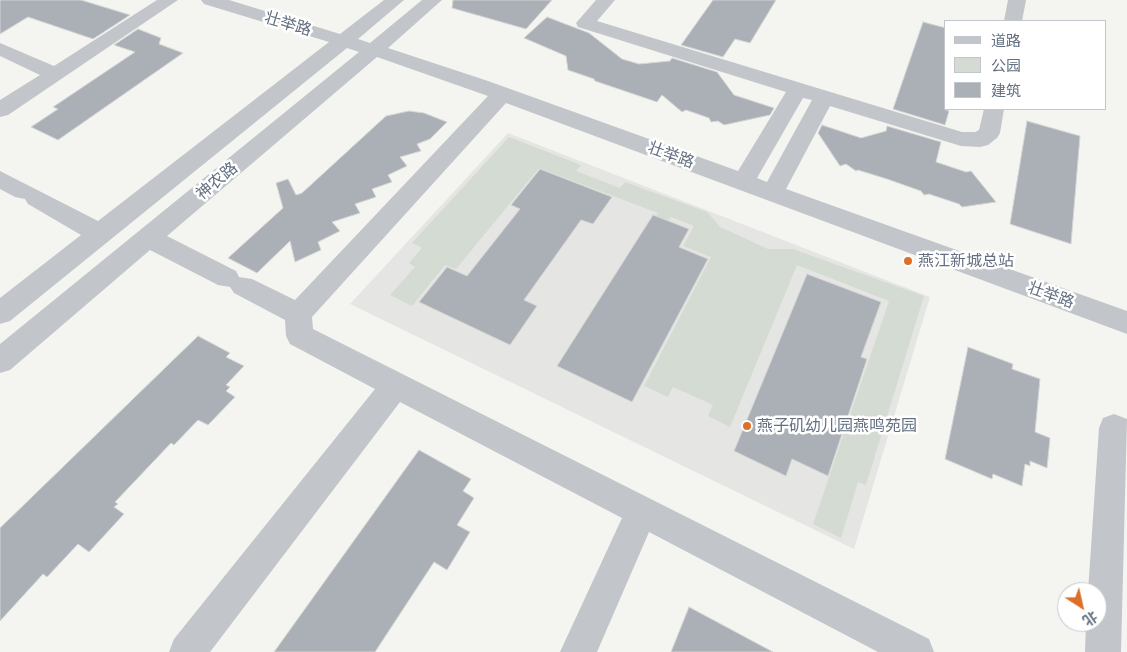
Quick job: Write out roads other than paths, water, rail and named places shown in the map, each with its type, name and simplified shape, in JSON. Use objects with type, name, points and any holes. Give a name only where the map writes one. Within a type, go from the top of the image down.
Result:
[{"type":"street","points":[[0,110],[169,0]]},
{"type":"street","name":"壮举路","points":[[210,0],[374,50],[502,94],[1127,323]]},
{"type":"street","name":"神农路","points":[[0,313],[395,0]]},
{"type":"street","name":"神农路","points":[[0,361],[433,0]]},
{"type":"street","points":[[606,0],[586,22],[961,139],[980,140],[989,133],[994,110]]},
{"type":"street","points":[[1013,20],[1017,0]]},
{"type":"street","points":[[0,50],[55,74]]},
{"type":"street","points":[[743,182],[798,89]]},
{"type":"street","points":[[502,94],[298,314],[300,336],[642,512],[897,647]]},
{"type":"street","points":[[772,192],[824,97]]},
{"type":"street","points":[[0,179],[101,234]]},
{"type":"street","points":[[148,238],[298,314]]},
{"type":"street","points":[[187,652],[396,385]]},
{"type":"street","points":[[1103,652],[1116,622],[1114,428],[1127,433]]},
{"type":"street","points":[[578,652],[642,512]]},
{"type":"place","name":"燕江新城总站","points":[[908,261]]},
{"type":"place","name":"燕子矶幼儿园燕鸣苑园","points":[[747,426]]}]
